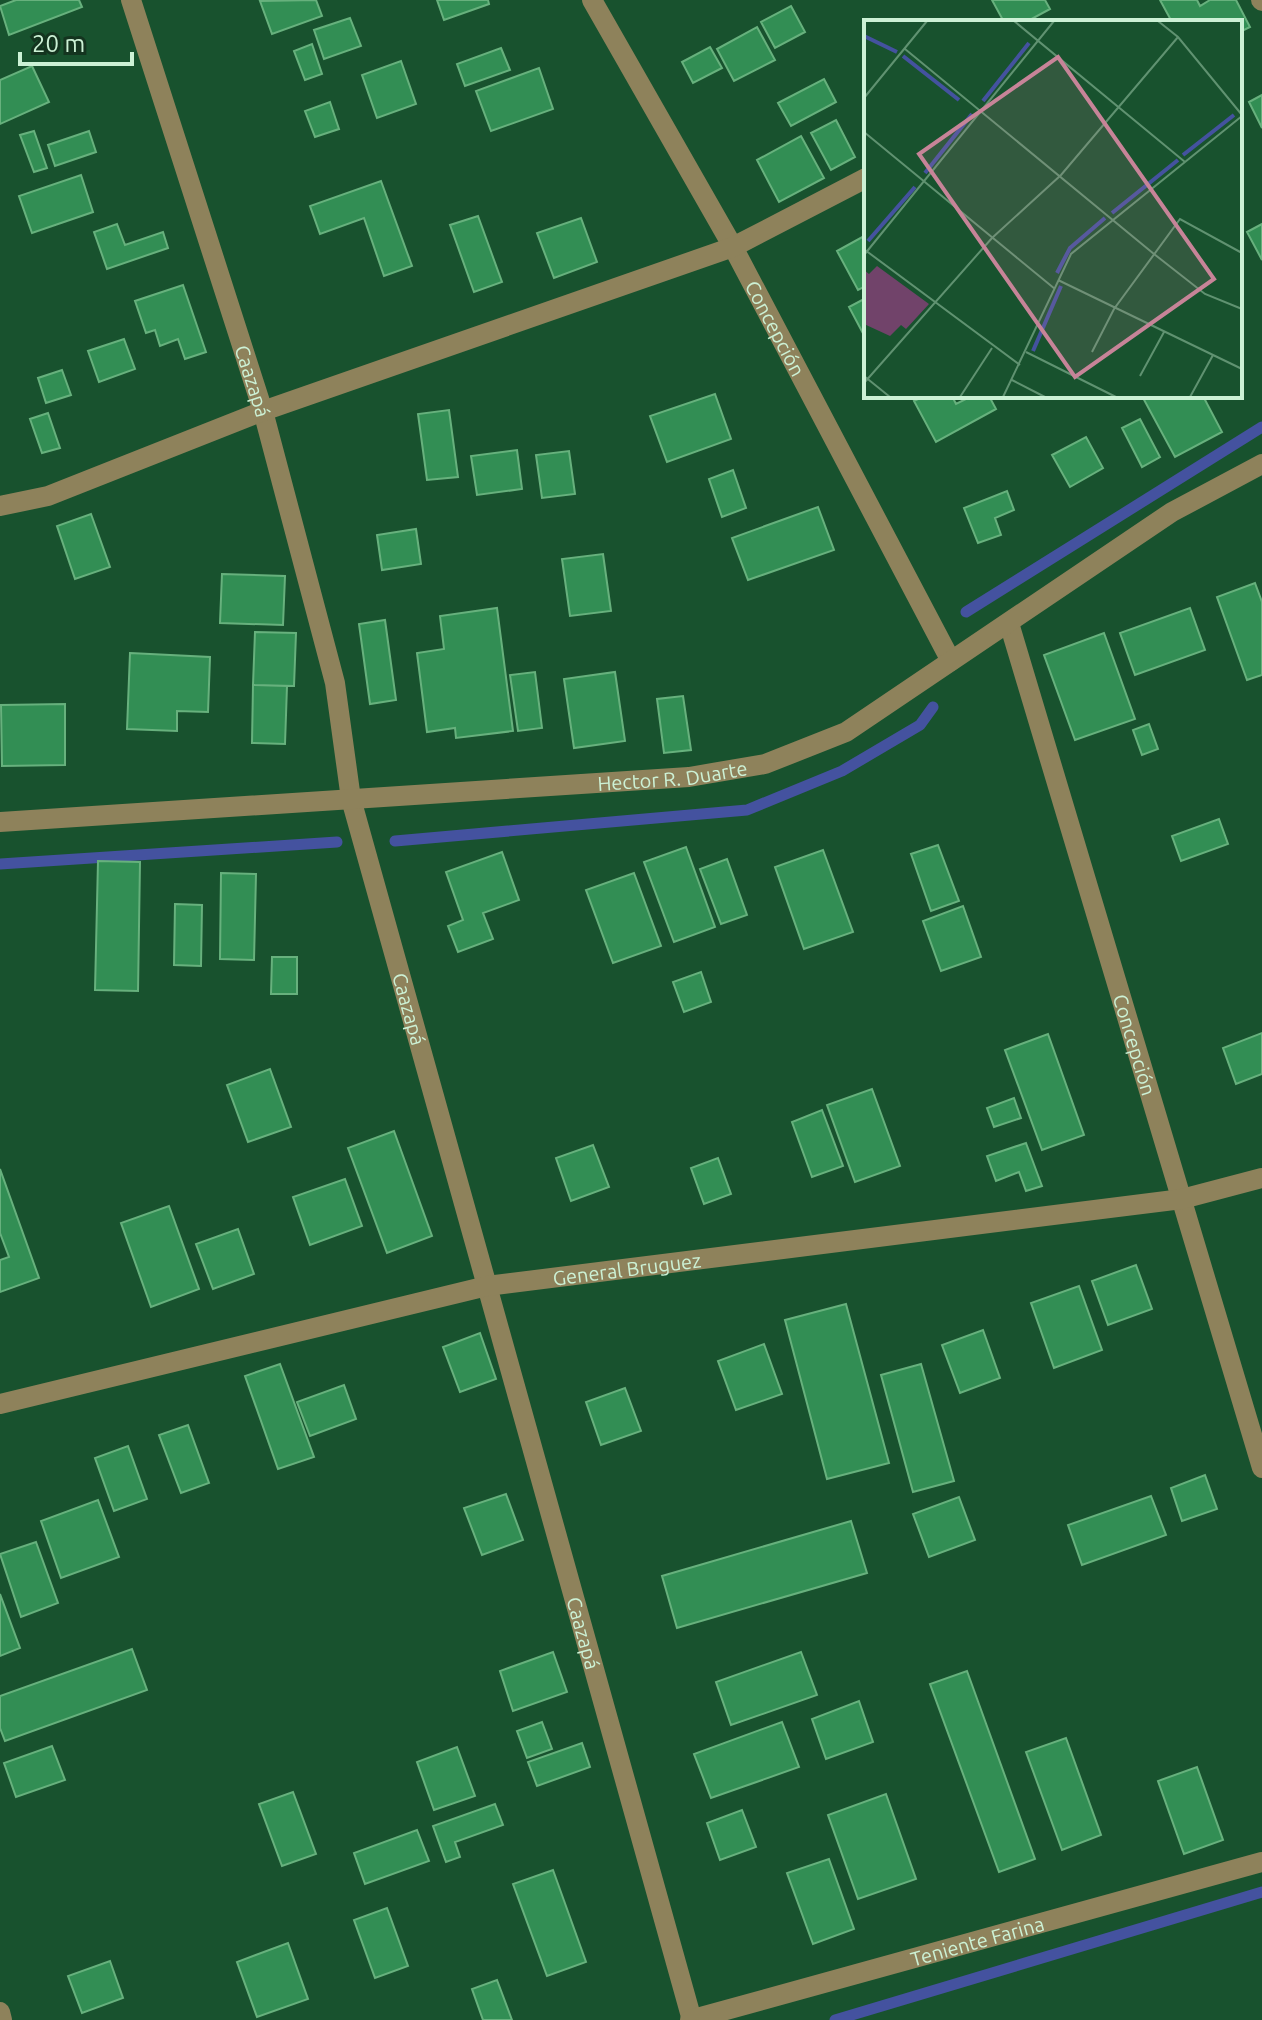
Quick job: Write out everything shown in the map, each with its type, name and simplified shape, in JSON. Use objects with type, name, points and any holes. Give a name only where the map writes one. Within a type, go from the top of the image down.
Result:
[{"type":"street","name":"Caazapá","points":[[131,0],[263,411],[335,683],[351,799],[691,2020]]},
{"type":"street","name":"Concepción","points":[[592,0],[733,247],[951,661]]},
{"type":"street","points":[[0,506],[48,496],[263,411],[733,247],[864,179]]},
{"type":"street","name":"Hector R. Duarte","points":[[0,822],[689,777],[765,764],[846,732],[1172,512],[1262,464]]},
{"type":"street","name":"Concepción","points":[[1009,623],[1262,1468]]},
{"type":"street","name":"General Bruguez","points":[[0,1404],[487,1286],[1182,1199],[1262,1178]]},
{"type":"street","name":"Teniente Farina","points":[[691,2020],[1262,1862]]},
{"type":"street","points":[[0,2012],[2,2020]]},
{"type":"building","points":[[16,0],[79,0],[82,7],[9,35],[0,6]]},
{"type":"building","points":[[316,0],[322,16],[272,34],[260,1]]},
{"type":"building","points":[[437,0],[488,0],[489,4],[444,20]]},
{"type":"building","points":[[992,0],[1045,0],[1050,9],[1030,20],[1003,20]]},
{"type":"building","points":[[1160,0],[1197,0],[1200,6],[1210,0],[1236,0],[1250,27],[1242,31],[1242,20],[1171,20]]},
{"type":"building","points":[[791,6],[805,32],[775,48],[761,22]]},
{"type":"building","points":[[350,18],[361,46],[324,59],[314,30]]},
{"type":"building","points":[[757,27],[775,60],[734,81],[717,49]]},
{"type":"building","points":[[312,44],[322,74],[305,80],[294,51]]},
{"type":"building","points":[[710,47],[722,68],[693,83],[682,62]]},
{"type":"building","points":[[501,48],[510,70],[465,86],[457,64]]},
{"type":"building","points":[[401,61],[416,104],[377,118],[362,75]]},
{"type":"building","points":[[32,66],[49,102],[0,124],[0,80]]},
{"type":"building","points":[[539,68],[553,109],[491,131],[476,91]]},
{"type":"building","points":[[824,79],[836,102],[791,126],[778,103]]},
{"type":"building","points":[[1262,95],[1262,128],[1249,102]]},
{"type":"building","points":[[330,102],[339,129],[315,137],[305,111]]},
{"type":"building","points":[[836,120],[855,157],[831,170],[811,133]]},
{"type":"building","points":[[34,131],[47,168],[34,172],[20,135]]},
{"type":"building","points":[[89,131],[96,152],[55,166],[48,145]]},
{"type":"building","points":[[801,136],[824,178],[779,202],[757,160]]},
{"type":"building","points":[[81,175],[93,212],[32,233],[19,196]]},
{"type":"building","points":[[381,181],[412,266],[384,276],[364,218],[320,234],[310,206]]},
{"type":"building","points":[[478,216],[502,282],[474,292],[450,225]]},
{"type":"building","points":[[581,218],[597,262],[554,278],[537,233]]},
{"type":"building","points":[[117,224],[125,245],[163,232],[168,248],[107,269],[94,232]]},
{"type":"building","points":[[1262,224],[1262,260],[1247,232]]},
{"type":"building","points":[[864,236],[864,287],[858,290],[837,251]]},
{"type":"building","points":[[183,285],[206,352],[185,359],[178,339],[160,346],[155,330],[146,333],[135,301]]},
{"type":"building","points":[[864,299],[864,335],[849,307]]},
{"type":"building","points":[[124,339],[135,369],[99,382],[88,351]]},
{"type":"building","points":[[62,370],[71,395],[46,403],[38,378]]},
{"type":"building","points":[[715,394],[731,439],[667,462],[650,416]]},
{"type":"building","points":[[920,398],[953,398],[956,404],[968,398],[990,398],[996,409],[936,442],[914,401]]},
{"type":"building","points":[[1143,398],[1204,398],[1222,432],[1175,457]]},
{"type":"building","points":[[449,410],[458,477],[427,480],[418,414]]},
{"type":"building","points":[[48,413],[60,448],[42,453],[30,419]]},
{"type":"building","points":[[1140,419],[1160,457],[1142,467],[1122,428]]},
{"type":"building","points":[[1086,437],[1103,468],[1070,487],[1052,455]]},
{"type":"building","points":[[517,450],[522,489],[477,495],[471,456]]},
{"type":"building","points":[[569,451],[575,494],[542,498],[536,455]]},
{"type":"building","points":[[733,470],[746,508],[722,517],[709,479]]},
{"type":"building","points":[[1007,491],[1014,510],[995,518],[1001,535],[978,543],[964,508]]},
{"type":"building","points":[[818,507],[834,550],[748,580],[732,538]]},
{"type":"building","points":[[91,514],[110,567],[75,579],[57,526]]},
{"type":"building","points":[[416,529],[421,564],[382,570],[377,535]]},
{"type":"building","points":[[603,554],[611,611],[570,616],[562,559]]},
{"type":"building","points":[[222,574],[285,576],[283,625],[220,623]]},
{"type":"building","points":[[1255,583],[1262,602],[1262,675],[1247,680],[1217,597]]},
{"type":"building","points":[[497,608],[513,731],[456,738],[455,728],[427,732],[417,653],[444,649],[440,616]]},
{"type":"building","points":[[1190,608],[1205,650],[1135,675],[1120,633]]},
{"type":"building","points":[[385,620],[396,700],[370,704],[359,624]]},
{"type":"building","points":[[255,632],[296,633],[294,686],[253,685]]},
{"type":"building","points":[[1104,633],[1135,719],[1075,740],[1044,655]]},
{"type":"building","points":[[130,653],[210,657],[208,712],[177,711],[177,731],[127,729]]},
{"type":"building","points":[[535,672],[542,728],[518,731],[510,675]]},
{"type":"building","points":[[615,672],[625,741],[574,748],[564,679]]},
{"type":"building","points":[[253,685],[287,686],[285,744],[252,743]]},
{"type":"building","points":[[683,696],[691,750],[664,753],[657,699]]},
{"type":"building","points":[[65,704],[65,765],[2,766],[1,705]]},
{"type":"building","points":[[1149,724],[1158,749],[1142,755],[1133,730]]},
{"type":"building","points":[[1219,819],[1228,844],[1181,861],[1172,836]]},
{"type":"building","points":[[938,845],[959,901],[931,911],[911,854]]},
{"type":"building","points":[[686,847],[715,927],[674,942],[644,862]]},
{"type":"building","points":[[823,850],[853,932],[804,949],[775,867]]},
{"type":"building","points":[[502,852],[519,900],[483,913],[493,939],[458,952],[448,926],[463,920],[446,872]]},
{"type":"building","points":[[727,859],[747,915],[721,924],[700,869]]},
{"type":"building","points":[[98,861],[140,862],[138,991],[95,990]]},
{"type":"building","points":[[221,873],[256,874],[254,960],[220,959]]},
{"type":"building","points":[[634,873],[661,946],[613,963],[586,890]]},
{"type":"building","points":[[175,904],[202,905],[201,966],[174,965]]},
{"type":"building","points":[[963,906],[981,957],[941,971],[923,921]]},
{"type":"building","points":[[272,957],[297,957],[297,994],[271,994]]},
{"type":"building","points":[[701,972],[711,1002],[684,1012],[673,982]]},
{"type":"building","points":[[1262,1033],[1262,1074],[1236,1084],[1223,1048]]},
{"type":"building","points":[[1048,1034],[1084,1135],[1042,1150],[1005,1050]]},
{"type":"building","points":[[270,1069],[291,1127],[248,1142],[227,1085]]},
{"type":"building","points":[[872,1089],[900,1166],[855,1182],[827,1105]]},
{"type":"building","points":[[1014,1098],[1021,1118],[994,1127],[987,1108]]},
{"type":"building","points":[[822,1110],[843,1166],[812,1177],[792,1122]]},
{"type":"building","points":[[394,1131],[432,1236],[387,1253],[348,1148]]},
{"type":"building","points":[[1026,1143],[1042,1186],[1026,1191],[1019,1172],[996,1181],[987,1156]]},
{"type":"building","points":[[593,1145],[609,1187],[571,1201],[556,1158]]},
{"type":"building","points":[[718,1158],[731,1194],[704,1204],[691,1168]]},
{"type":"building","points":[[0,1169],[39,1278],[0,1292],[0,1260],[9,1257],[0,1233]]},
{"type":"building","points":[[345,1179],[362,1226],[310,1245],[293,1197]]},
{"type":"building","points":[[169,1206],[199,1289],[151,1307],[121,1223]]},
{"type":"building","points":[[238,1229],[254,1274],[213,1289],[196,1244]]},
{"type":"building","points":[[1136,1265],[1152,1309],[1108,1325],[1092,1281]]},
{"type":"building","points":[[1079,1286],[1102,1350],[1054,1368],[1031,1303]]},
{"type":"building","points":[[846,1304],[889,1463],[827,1479],[785,1320]]},
{"type":"building","points":[[983,1330],[1000,1378],[960,1393],[942,1345]]},
{"type":"building","points":[[480,1333],[496,1379],[460,1392],[443,1347]]},
{"type":"building","points":[[764,1344],[782,1394],[736,1410],[718,1361]]},
{"type":"building","points":[[280,1364],[314,1457],[278,1469],[245,1376]]},
{"type":"building","points":[[921,1364],[954,1481],[913,1492],[881,1375]]},
{"type":"building","points":[[344,1385],[356,1419],[310,1436],[297,1402]]},
{"type":"building","points":[[625,1388],[641,1431],[601,1445],[586,1402]]},
{"type":"building","points":[[188,1425],[209,1483],[181,1493],[159,1435]]},
{"type":"building","points":[[128,1446],[147,1499],[114,1511],[95,1458]]},
{"type":"building","points":[[1205,1475],[1217,1509],[1182,1521],[1171,1488]]},
{"type":"building","points":[[506,1494],[523,1540],[482,1555],[464,1508]]},
{"type":"building","points":[[1151,1496],[1166,1535],[1082,1565],[1068,1525]]},
{"type":"building","points":[[959,1497],[975,1540],[929,1557],[913,1514]]},
{"type":"building","points":[[98,1500],[119,1557],[61,1578],[41,1521]]},
{"type":"building","points":[[851,1521],[867,1573],[677,1628],[662,1576]]},
{"type":"building","points":[[36,1542],[58,1603],[21,1617],[0,1554]]},
{"type":"building","points":[[0,1594],[20,1648],[0,1656]]},
{"type":"building","points":[[132,1649],[147,1690],[5,1741],[0,1728],[0,1696]]},
{"type":"building","points":[[553,1652],[567,1692],[513,1711],[500,1671]]},
{"type":"building","points":[[801,1652],[817,1695],[731,1725],[716,1682]]},
{"type":"building","points":[[967,1671],[1035,1859],[999,1872],[930,1684]]},
{"type":"building","points":[[859,1701],[873,1742],[826,1759],[812,1719]]},
{"type":"building","points":[[542,1722],[552,1749],[527,1758],[517,1731]]},
{"type":"building","points":[[782,1722],[799,1767],[711,1798],[694,1754]]},
{"type":"building","points":[[1066,1738],[1101,1835],[1062,1850],[1026,1752]]},
{"type":"building","points":[[582,1743],[590,1767],[537,1786],[528,1762]]},
{"type":"building","points":[[52,1746],[65,1780],[16,1797],[4,1763]]},
{"type":"building","points":[[457,1747],[475,1796],[434,1810],[417,1762]]},
{"type":"building","points":[[1197,1767],[1223,1840],[1184,1854],[1158,1781]]},
{"type":"building","points":[[293,1792],[316,1854],[282,1866],[259,1804]]},
{"type":"building","points":[[886,1794],[916,1879],[858,1899],[828,1815]]},
{"type":"building","points":[[495,1804],[503,1825],[455,1842],[460,1857],[446,1862],[433,1826]]},
{"type":"building","points":[[742,1810],[756,1847],[720,1860],[707,1823]]},
{"type":"building","points":[[417,1830],[429,1861],[365,1884],[354,1853]]},
{"type":"building","points":[[829,1859],[854,1929],[813,1944],[787,1873]]},
{"type":"building","points":[[553,1870],[586,1962],[547,1976],[513,1884]]},
{"type":"building","points":[[387,1908],[408,1966],[375,1978],[354,1920]]},
{"type":"building","points":[[288,1943],[308,1999],[257,2017],[237,1962]]},
{"type":"building","points":[[110,1961],[123,1998],[82,2013],[68,1976]]},
{"type":"building","points":[[497,1980],[512,2020],[483,2020],[472,1989]]},
{"type":"waterway","points":[[966,612],[1262,427]]},
{"type":"waterway","points":[[395,841],[747,810],[842,771],[920,725],[933,707]]},
{"type":"waterway","points":[[0,864],[337,842]]},
{"type":"waterway","points":[[835,2020],[1262,1892]]}]
